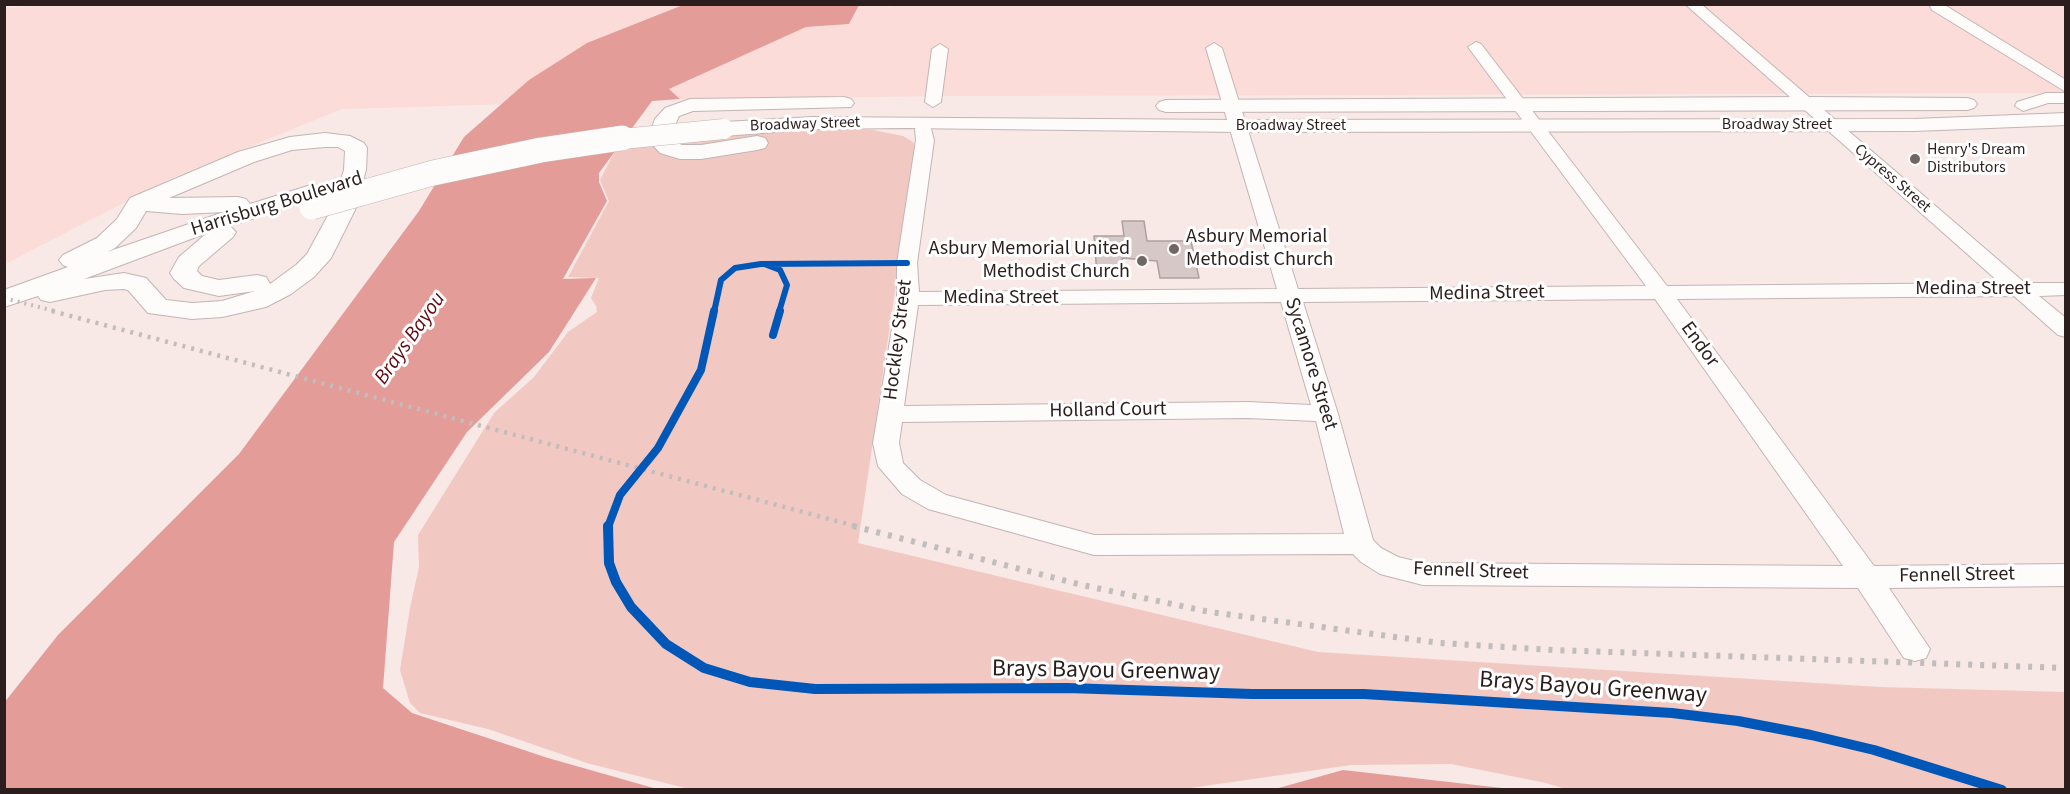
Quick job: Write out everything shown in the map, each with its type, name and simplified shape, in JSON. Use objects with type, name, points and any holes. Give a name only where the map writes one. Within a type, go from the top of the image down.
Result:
[{"type":"main road","points":[[972,109],[958,104],[933,102],[690,105],[672,112],[666,118],[662,130],[662,143],[680,152],[701,152],[822,134],[1014,123]]},
{"type":"main road","name":"Broadway Street","points":[[549,143],[630,137],[824,113],[972,109],[1231,104],[1805,103],[2066,107]]},
{"type":"main road","name":"Broadway Street","points":[[725,124],[1830,125],[2066,121]]},
{"type":"main road","points":[[50,294],[124,280],[137,284],[158,307],[192,311],[222,309],[256,301],[282,288],[318,258],[343,210],[355,170],[356,148],[342,141],[325,140],[290,144],[246,157],[138,203],[127,223],[106,243],[72,260]]},
{"type":"main road","name":"Harrisburg Boulevard","points":[[4,299],[189,231],[306,199],[433,173],[549,143]]},
{"type":"main road","points":[[138,203],[182,207],[306,199]]},
{"type":"main road","name":"Harrisburg Boulevard","points":[[4,312],[224,232],[306,199]]},
{"type":"main road","points":[[4,281],[72,260],[189,231]]},
{"type":"main road","points":[[224,232],[188,262],[183,273],[193,282],[219,288],[250,284],[288,273],[318,258]]},
{"type":"street","name":"Cypress Street","points":[[1692,4],[2066,330]]},
{"type":"street","points":[[1936,4],[1937,7],[2066,87]]},
{"type":"street","name":"Endor","points":[[1476,47],[1661,292],[1866,577],[1914,649]]},
{"type":"street","name":"Sycamore Street","points":[[1214,48],[1326,414],[1360,544]]},
{"type":"street","points":[[933,102],[940,49]]},
{"type":"street","name":"Broadway Street","points":[[2023,106],[2046,98],[2066,98]]},
{"type":"street","name":"Hockley Street","points":[[924,129],[925,140],[907,263],[908,299],[886,443],[891,466],[911,487],[937,502],[1094,545],[1360,544]]},
{"type":"street","name":"Medina Street","points":[[908,299],[2066,289]]},
{"type":"street","name":"Holland Court","points":[[891,414],[1248,410],[1326,414]]},
{"type":"street","name":"Fennell Street","points":[[1360,544],[1371,555],[1390,566],[1423,574],[1866,577],[2066,575]]},
{"type":"shaded area","points":[[61,4],[693,5],[511,104],[342,109],[170,179],[5,264],[5,8]]},
{"type":"shaded area","points":[[904,4],[2065,5],[2065,93],[680,99],[669,89],[806,27],[849,24],[859,5],[886,5],[888,7]]},
{"type":"shaded area","points":[[834,129],[873,130],[903,136],[913,142],[916,148],[858,543],[1318,652],[1880,687],[2065,692],[2065,789],[1569,790],[1546,783],[1451,764],[1351,765],[1176,790],[689,789],[587,763],[488,729],[420,713],[410,703],[400,670],[419,567],[418,535],[494,413],[534,377],[568,332],[597,312],[591,298],[599,278],[568,277],[609,201],[600,180],[616,149],[690,138]]},
{"type":"water","name":"Brays Bayou","points":[[683,5],[859,5],[849,24],[806,27],[669,89],[680,99],[652,101],[599,173],[599,182],[607,201],[563,279],[596,278],[549,352],[467,432],[394,542],[383,688],[412,713],[548,758],[657,789],[5,789],[4,703],[58,635],[239,454],[419,211],[464,137],[529,80],[587,43]]},
{"type":"water","points":[[1343,770],[1511,789],[1275,789]]},
{"type":"building","name":"Asbury Memorial Methodist Church","points":[[1122,221],[1144,221],[1147,241],[1191,241],[1199,278],[1160,278],[1157,261],[1122,258],[1124,274],[1097,275],[1094,236],[1124,236]]},
{"type":"railway","points":[[4,298],[58,312]]},
{"type":"railway","points":[[52,311],[859,527]]},
{"type":"railway","points":[[853,526],[1082,585],[1210,612],[1440,643],[1553,650],[2066,668]]},
{"type":"cycle path","name":"Brays Bayou Greenway","points":[[907,263],[761,264],[735,268],[721,280],[701,370],[658,448],[620,495],[608,526],[607,542],[609,563],[616,582],[631,607],[666,644],[704,668],[750,682],[815,689],[1067,688],[1252,694],[1364,694],[1672,713],[1738,721],[1811,735],[1874,750],[2002,790]]},
{"type":"cycle path","points":[[767,265],[780,270],[787,285],[773,335]]},
{"type":"place","name":"Henry's Dream Distributors","points":[[1915,159]]},
{"type":"place","name":"Asbury Memorial Methodist Church","points":[[1174,249]]},
{"type":"place","name":"Asbury Memorial United Methodist Church","points":[[1142,261]]}]
